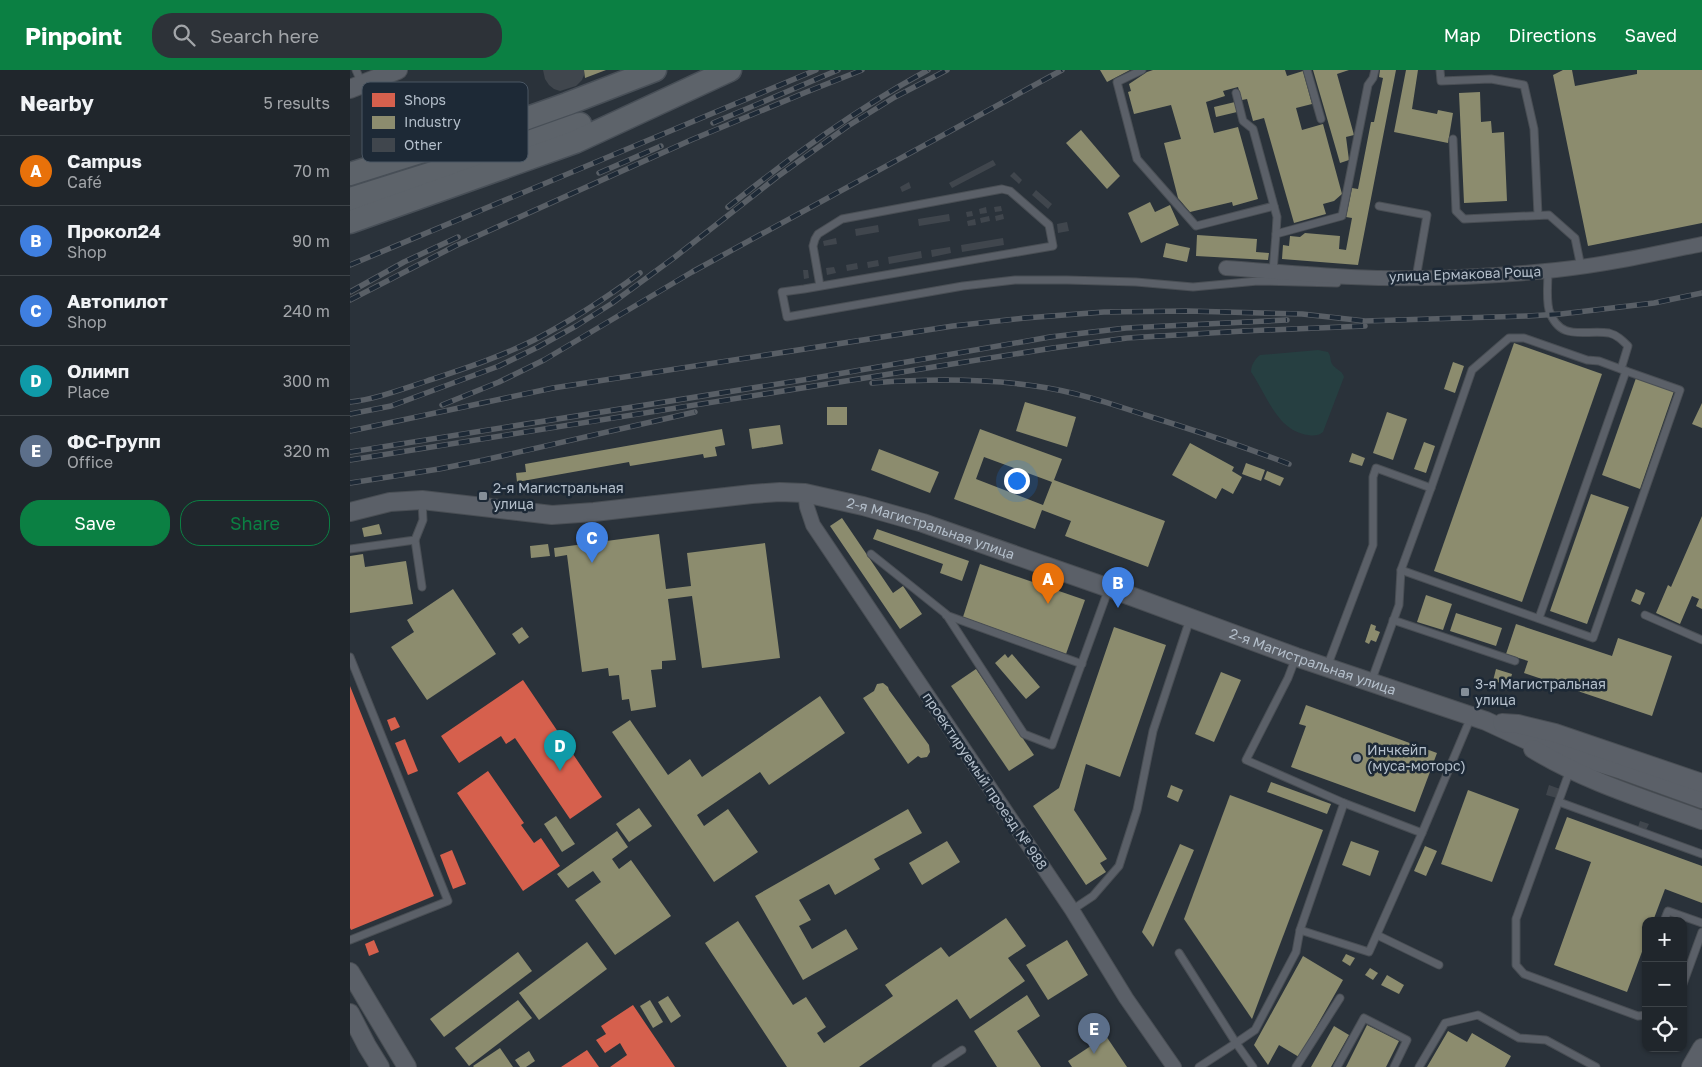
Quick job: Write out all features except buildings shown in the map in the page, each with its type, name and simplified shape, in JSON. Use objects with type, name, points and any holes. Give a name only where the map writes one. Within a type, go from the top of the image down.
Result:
[{"type":"main road","points":[[528,118],[655,70]]},
{"type":"main road","points":[[528,142],[725,70]]},
{"type":"main road","points":[[528,159],[575,142],[730,70]]},
{"type":"main road","points":[[350,174],[388,162]]},
{"type":"main road","points":[[350,199],[468,162]]},
{"type":"main road","points":[[350,222],[520,162]]},
{"type":"street","points":[[356,81],[398,70]]},
{"type":"street","name":"улица Ермакова Роща","points":[[1226,268],[1351,277],[1416,278],[1548,271],[1621,261],[1702,244]]},
{"type":"street","name":"2-я Магистральная улица","points":[[350,512],[390,502],[422,500],[552,515],[752,494],[805,493],[923,523],[1371,683],[1482,720],[1527,740],[1622,770],[1702,800]]},
{"type":"street","name":"проектируемый проезд № 988","points":[[805,493],[813,525],[1072,910],[1126,998],[1174,1067]]},
{"type":"street","points":[[1482,720],[1549,759],[1590,779],[1702,820]]},
{"type":"street","name":"2-я Магистральная улица","points":[[1482,720],[1518,724],[1555,733],[1702,783]]},
{"type":"street","points":[[350,972],[407,1067]]},
{"type":"street","points":[[350,1013],[380,1067]]},
{"type":"street","points":[[1691,1067],[1702,1048]]},
{"type":"lane","points":[[1142,70],[1117,82],[1137,159],[1196,226],[1274,206]]},
{"type":"lane","points":[[1307,70],[1321,119]]},
{"type":"lane","points":[[1276,234],[1342,216],[1368,85],[1373,78],[1375,70]]},
{"type":"lane","points":[[1440,70],[1441,81],[1491,79],[1524,85],[1534,129],[1538,215]]},
{"type":"lane","points":[[1236,93],[1243,121],[1254,129],[1277,217],[1273,271]]},
{"type":"lane","points":[[1453,139],[1456,211],[1464,219],[1549,215],[1574,238],[1581,267]]},
{"type":"lane","points":[[820,286],[814,246],[815,239],[818,234],[842,219],[1002,189],[1010,190],[1049,225],[1053,246],[820,286],[782,292],[786,317],[963,286],[1015,280],[1136,282],[1193,288],[1258,281],[1338,283],[1351,277]]},
{"type":"lane","points":[[1378,206],[1427,215],[1416,278]]},
{"type":"lane","points":[[1539,618],[1623,370],[1628,346],[1621,339],[1609,334],[1577,334],[1565,330],[1555,322],[1549,308],[1548,271]]},
{"type":"lane","points":[[1371,683],[1398,605],[1401,570],[1472,370],[1509,338],[1524,338],[1680,390],[1593,638],[1401,570]]},
{"type":"lane","points":[[1327,667],[1373,545],[1373,477],[1376,468],[1431,488]]},
{"type":"lane","points":[[422,500],[423,520],[415,540],[422,587]]},
{"type":"lane","points":[[350,549],[415,540]]},
{"type":"lane","points":[[871,554],[946,614],[1024,734],[1052,745],[1109,588]]},
{"type":"lane","points":[[946,614],[1082,664]]},
{"type":"lane","points":[[1645,615],[1702,640]]},
{"type":"lane","points":[[1072,910],[1093,896],[1119,866],[1137,810],[1153,731],[1191,618]]},
{"type":"lane","points":[[1393,620],[1516,661]]},
{"type":"lane","points":[[1296,656],[1288,678],[1246,760],[1344,802],[1422,832]]},
{"type":"lane","points":[[350,657],[448,901],[350,940]]},
{"type":"lane","points":[[1300,930],[1369,952],[1422,832],[1482,720]]},
{"type":"lane","points":[[1570,769],[1516,919],[1516,965],[1524,974],[1638,1016],[1642,1016]]},
{"type":"lane","points":[[1198,1067],[1255,1030],[1296,952],[1300,930],[1344,802]]},
{"type":"lane","points":[[1559,802],[1702,854]]},
{"type":"lane","points":[[1666,917],[1668,911],[1685,917]]},
{"type":"lane","points":[[1687,918],[1702,923]]},
{"type":"lane","points":[[1687,973],[1702,932]]},
{"type":"lane","points":[[1377,935],[1439,965]]},
{"type":"lane","points":[[1179,953],[1253,1067]]},
{"type":"lane","points":[[1296,1067],[1340,998]]},
{"type":"lane","points":[[1419,1067],[1445,1023],[1478,1015],[1519,1038],[1546,1040],[1596,1067]]},
{"type":"lane","points":[[1337,1067],[1364,1018],[1407,1040],[1394,1067]]},
{"type":"lane","points":[[936,1067],[962,1050]]},
{"type":"green space","points":[[1318,350],[1328,352],[1332,364],[1344,377],[1323,432],[1312,436],[1297,432],[1288,427],[1274,411],[1251,372],[1256,358],[1260,355]]},
{"type":"railway","points":[[350,265],[816,70]]},
{"type":"railway","points":[[713,123],[838,70]]},
{"type":"railway","points":[[350,300],[455,246],[691,140],[862,70]]},
{"type":"railway","points":[[728,207],[825,134],[875,101],[928,70]]},
{"type":"railway","points":[[350,414],[391,406],[499,366],[576,326],[611,304],[675,257],[777,177],[848,126],[895,97],[947,70]]},
{"type":"railway","points":[[442,405],[499,382],[544,360],[692,272],[1062,70]]},
{"type":"railway","points":[[599,173],[661,146]]},
{"type":"railway","points":[[350,292],[404,262],[458,237]]},
{"type":"railway","points":[[350,402],[369,399],[399,390],[521,346],[575,317],[640,273]]},
{"type":"railway","points":[[350,431],[553,388],[953,326],[1025,318],[1104,312],[1188,311],[1302,314],[1365,321],[1528,316],[1654,303],[1702,293]]},
{"type":"railway","points":[[350,452],[809,379],[1050,337],[1126,328],[1287,320]]},
{"type":"railway","points":[[350,460],[1053,348],[1127,338],[1365,326]]},
{"type":"railway","points":[[872,383],[973,380],[1049,388],[1118,406],[1218,438],[1289,464]]},
{"type":"railway","points":[[350,483],[484,460],[695,412]]},
{"type":"place","name":"2-я Магистральная улица","points":[[483,496]]},
{"type":"place","name":"Автопилот","points":[[592,563]]},
{"type":"place","name":"Campus","points":[[1048,604]]},
{"type":"place","name":"Прокол24","points":[[1118,608]]},
{"type":"place","name":"3-я Магистральная улица","points":[[1465,692]]},
{"type":"place","name":"Инчкейп (муса-моторс)","points":[[1357,758]]},
{"type":"place","name":"Олимп","points":[[560,771]]},
{"type":"place","name":"ФС-Групп","points":[[1094,1054]]}]
